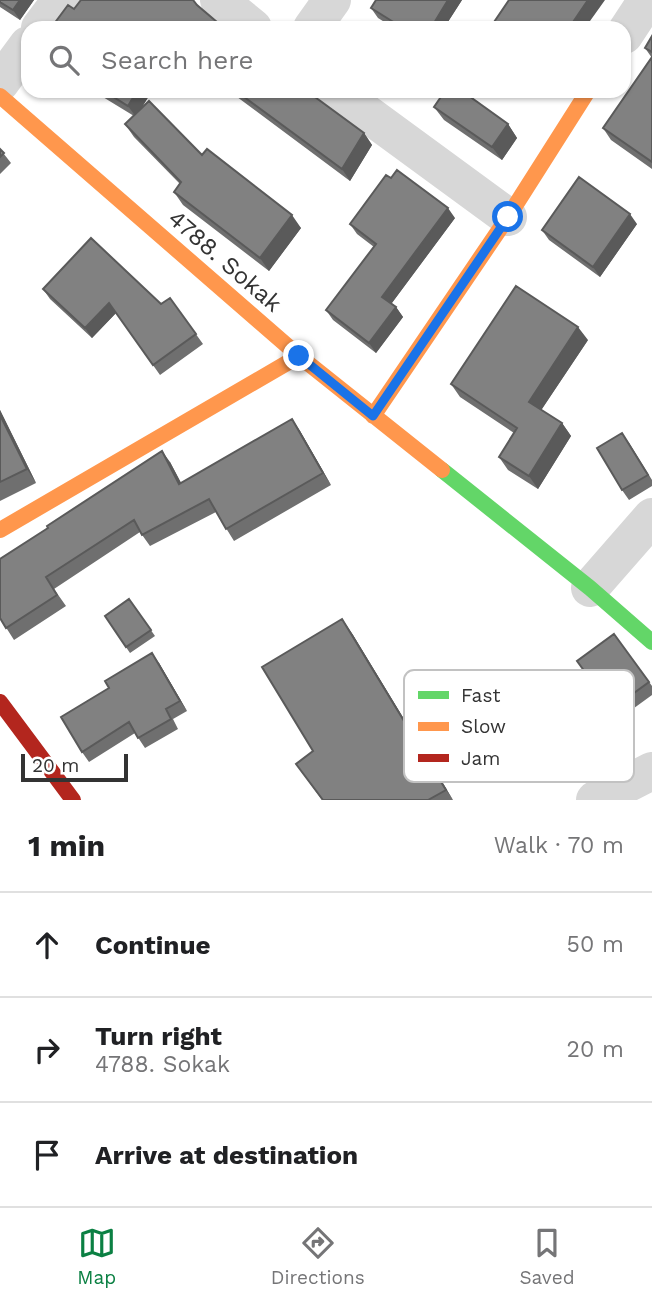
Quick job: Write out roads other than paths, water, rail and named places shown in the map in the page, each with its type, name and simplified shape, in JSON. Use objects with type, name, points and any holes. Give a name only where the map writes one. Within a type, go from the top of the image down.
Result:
[{"type":"street","points":[[45,21],[61,0]]},
{"type":"street","points":[[219,0],[245,21]]},
{"type":"street","points":[[317,21],[332,0]]},
{"type":"street","points":[[631,25],[647,0]]},
{"type":"street","points":[[0,83],[21,54]]},
{"type":"street","name":"4788. Sokak","points":[[0,96],[299,356],[590,588],[652,642]]},
{"type":"street","points":[[346,98],[508,217]]},
{"type":"street","points":[[373,416],[508,217],[584,98]]},
{"type":"street","points":[[0,530],[299,356]]},
{"type":"street","points":[[590,588],[652,517]]},
{"type":"street","points":[[0,702],[73,800]]},
{"type":"street","points":[[634,780],[652,771]]},
{"type":"street","points":[[595,800],[630,782]]}]
